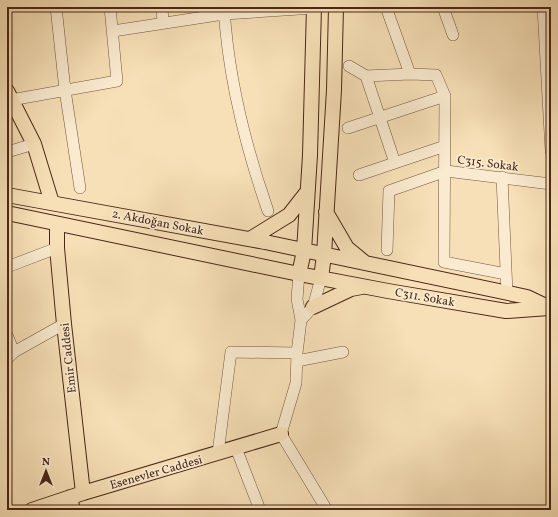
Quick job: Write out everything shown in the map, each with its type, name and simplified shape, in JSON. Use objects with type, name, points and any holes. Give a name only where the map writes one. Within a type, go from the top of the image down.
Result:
[{"type":"main road","points":[[321,278],[324,254],[334,90],[336,7]]},
{"type":"main road","points":[[299,274],[304,251],[308,192],[314,8]]},
{"type":"main road","points":[[9,96],[34,144],[52,203]]},
{"type":"main road","points":[[250,239],[278,224],[289,215],[308,192]]},
{"type":"main road","name":"2. Akdoğan Sokak","points":[[7,195],[250,239],[324,254],[527,297],[550,308]]},
{"type":"main road","points":[[326,209],[347,248],[366,263]]},
{"type":"main road","name":"C311. Sokak","points":[[7,213],[299,274],[506,311],[550,308]]},
{"type":"main road","name":"Emir Caddesi","points":[[57,224],[57,248],[64,324],[76,500]]},
{"type":"main road","points":[[313,307],[345,292],[364,286]]},
{"type":"main road","name":"Esenevler Caddesi","points":[[32,510],[76,500],[280,434]]},
{"type":"street","points":[[56,7],[65,90],[80,188]]},
{"type":"street","points":[[9,96],[65,90],[117,81],[110,7]]},
{"type":"street","points":[[162,7],[163,23]]},
{"type":"street","points":[[386,7],[410,74]]},
{"type":"street","points":[[443,7],[454,35]]},
{"type":"street","points":[[543,7],[551,151]]},
{"type":"street","points":[[113,31],[163,23],[224,10],[314,8]]},
{"type":"street","points":[[224,10],[237,107],[250,158],[268,211]]},
{"type":"street","points":[[349,66],[366,76],[410,74],[436,75],[445,96],[446,171],[444,262],[506,274]]},
{"type":"street","points":[[366,76],[396,163]]},
{"type":"street","points":[[348,128],[445,96]]},
{"type":"street","points":[[7,152],[34,144]]},
{"type":"street","points":[[359,175],[445,146]]},
{"type":"street","name":"C315. Sokak","points":[[387,250],[389,191],[446,171],[551,184]]},
{"type":"street","points":[[502,177],[507,293]]},
{"type":"street","points":[[7,267],[57,248]]},
{"type":"street","points":[[299,274],[297,299],[301,320],[296,383],[280,434],[327,510]]},
{"type":"street","points":[[301,320],[313,307],[321,278]]},
{"type":"street","points":[[7,335],[10,355],[64,324]]},
{"type":"street","points":[[218,453],[231,352],[297,357],[343,352]]},
{"type":"street","points":[[236,448],[260,510]]}]
